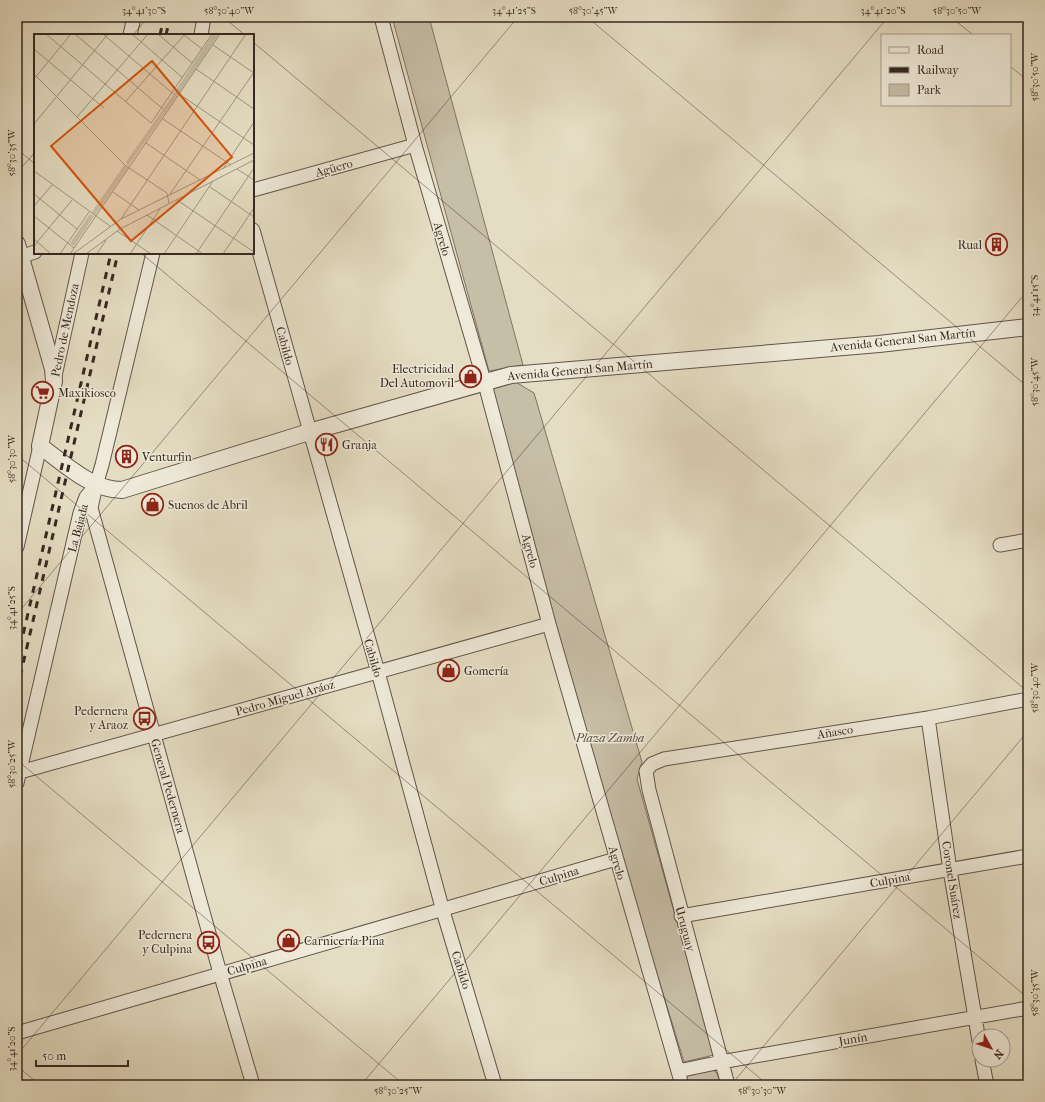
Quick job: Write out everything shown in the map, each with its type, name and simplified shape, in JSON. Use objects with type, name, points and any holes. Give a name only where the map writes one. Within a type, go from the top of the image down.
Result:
[{"type":"street","points":[[130,34],[134,17]]},
{"type":"street","points":[[201,34],[204,17]]},
{"type":"street","name":"Agrelo","points":[[381,17],[415,145],[485,384],[549,624],[682,1085]]},
{"type":"street","name":"Agüero","points":[[254,190],[415,145]]},
{"type":"street","name":"Cabildo","points":[[254,234],[378,672],[443,911],[495,1085]]},
{"type":"street","points":[[22,253],[53,370],[54,381]]},
{"type":"street","name":"Pedro de Mendoza","points":[[17,548],[20,517],[40,446],[82,254]]},
{"type":"street","name":"La Bajada","points":[[18,777],[80,513],[86,497],[96,485],[153,254]]},
{"type":"street","name":"Avenida General San Martín","points":[[40,446],[96,485],[112,490],[122,490],[309,432],[485,384],[512,375],[865,345],[1028,327]]},
{"type":"street","name":"General Pedernera","points":[[96,485],[91,508],[153,735],[253,1085]]},
{"type":"street","points":[[1000,545],[1028,540]]},
{"type":"street","name":"Pedro Miguel Aráoz","points":[[18,777],[153,735],[549,624]]},
{"type":"street","name":"Añasco","points":[[646,771],[652,764],[664,759],[928,718],[1028,699]]},
{"type":"street","name":"Coronel Suárez","points":[[928,718],[950,870],[977,1028]]},
{"type":"street","name":"Uruguay","points":[[646,771],[649,790],[681,916],[728,1085]]},
{"type":"street","name":"Culpina","points":[[681,916],[1028,856]]},
{"type":"street","name":"Culpina","points":[[17,1033],[220,973],[443,911],[616,859]]},
{"type":"street","name":"Junín","points":[[678,1072],[721,1062],[1028,1008]]},
{"type":"street","points":[[983,1068],[986,1085]]},
{"type":"green space","points":[[392,17],[429,17],[523,365],[489,371]]},
{"type":"green space","name":"Plaza Zamba","points":[[514,381],[534,393],[642,762],[637,779],[714,1055],[684,1062],[595,771],[490,390],[495,385]]},
{"type":"green space","points":[[710,1068],[717,1073],[721,1085],[687,1085],[684,1075]]},
{"type":"railway","points":[[160,34],[164,17]]},
{"type":"railway","points":[[166,34],[170,17]]},
{"type":"railway","points":[[17,661],[111,254]]},
{"type":"railway","points":[[17,690],[118,254]]},
{"type":"place","name":"Rual","points":[[997,245]]},
{"type":"place","name":"Electricidad Del Automovil","points":[[470,376]]},
{"type":"place","name":"Maxikiosco","points":[[42,393]]},
{"type":"place","name":"Granja","points":[[327,445]]},
{"type":"place","name":"Venturfin","points":[[126,457]]},
{"type":"place","name":"Suenos de Abril","points":[[153,505]]},
{"type":"place","name":"Gomería","points":[[448,671]]},
{"type":"place","name":"Pedernera y Araoz","points":[[144,718]]},
{"type":"place","name":"Carnicería Pina","points":[[289,941]]},
{"type":"place","name":"Pedernera y Culpina","points":[[208,942]]}]
